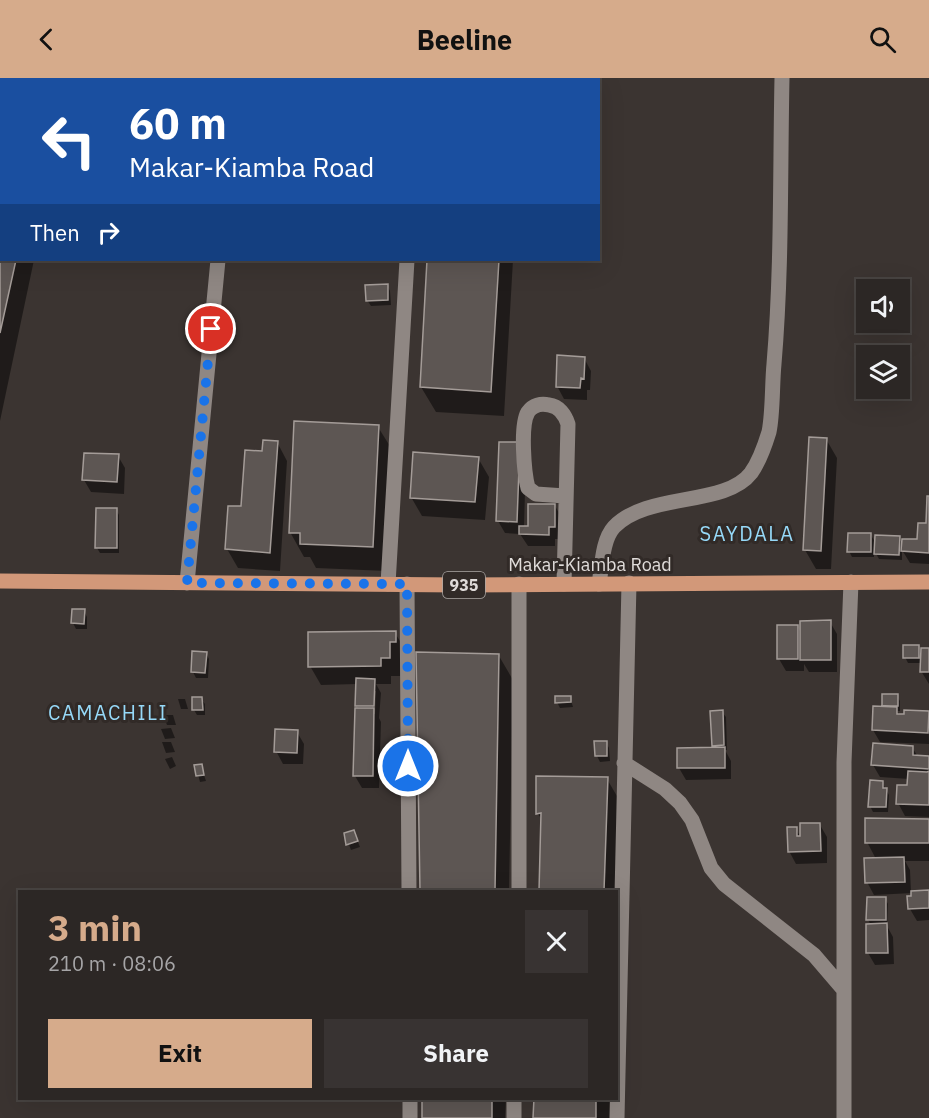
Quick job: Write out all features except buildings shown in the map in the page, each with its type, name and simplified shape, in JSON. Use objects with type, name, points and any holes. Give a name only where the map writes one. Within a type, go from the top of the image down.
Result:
[{"type":"main road","name":"Makar-Kiamba Road","points":[[0,581],[387,584],[929,582]]},
{"type":"street","points":[[599,584],[605,550],[613,528],[631,515],[652,507],[726,490],[740,484],[758,463],[769,431],[777,324],[782,78]]},
{"type":"street","points":[[187,583],[218,261]]},
{"type":"street","points":[[387,584],[407,261]]},
{"type":"street","points":[[564,584],[568,424],[558,408],[552,405],[537,405],[525,418],[525,477],[528,488],[536,494],[565,496]]},
{"type":"street","points":[[844,1118],[844,762],[851,582]]},
{"type":"street","points":[[407,584],[409,890]]},
{"type":"street","points":[[519,584],[519,890]]},
{"type":"street","points":[[618,1067],[629,584]]},
{"type":"street","points":[[624,763],[665,789],[680,803],[692,819],[711,868],[724,884],[814,955],[844,990]]},
{"type":"street","points":[[410,1100],[410,1118]]},
{"type":"street","points":[[514,1100],[514,1118]]},
{"type":"street","points":[[617,1100],[617,1118]]},
{"type":"district","name":"SAYDALA","points":[[747,533]]},
{"type":"district","name":"CAMACHILI","points":[[108,712]]},
{"type":"route","points":[[211,329],[187,583],[407,584],[408,766]]}]
